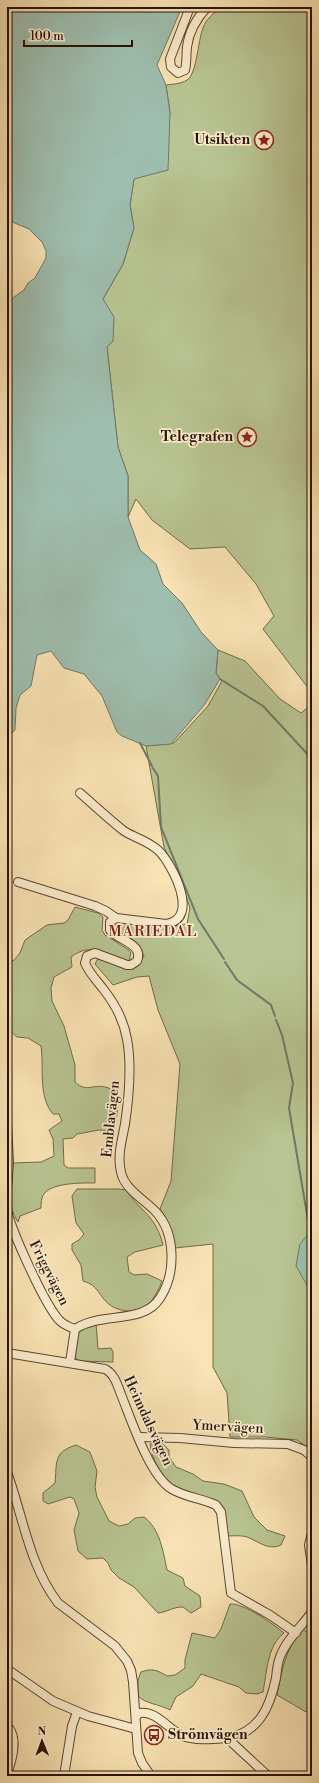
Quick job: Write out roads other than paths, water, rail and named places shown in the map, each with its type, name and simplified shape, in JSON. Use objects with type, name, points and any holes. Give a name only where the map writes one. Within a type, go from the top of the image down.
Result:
[{"type":"street","points":[[190,7],[170,59],[171,67],[178,73],[185,70],[187,48],[191,32],[198,18],[207,7]]},
{"type":"street","points":[[18,882],[96,906],[116,918],[155,923],[173,922],[178,919],[182,913],[183,897],[166,860],[157,849],[124,830],[80,793]]},
{"type":"street","name":"Emblavägen","points":[[75,1329],[85,1323],[100,1319],[145,1313],[159,1300],[165,1290],[171,1262],[170,1241],[164,1224],[157,1213],[130,1187],[121,1175],[120,1147],[125,1124],[129,1074],[128,1041],[124,1026],[116,1009],[107,994],[87,969],[85,961],[89,954],[96,953],[131,965],[138,961],[139,953],[136,948],[115,935],[110,930],[110,922],[116,918]]},
{"type":"street","points":[[7,1124],[9,1157],[7,1188]]},
{"type":"street","name":"Friggvägen","points":[[7,1211],[12,1227],[53,1313],[65,1325],[75,1329]]},
{"type":"street","points":[[70,1362],[75,1329]]},
{"type":"street","name":"Heimdalsvägen","points":[[7,1353],[70,1362],[109,1371],[118,1386],[139,1437],[159,1477],[165,1484],[178,1492],[216,1505],[221,1512],[231,1593],[270,1615],[296,1633]]},
{"type":"street","name":"Ymervägen","points":[[139,1437],[180,1438],[234,1443],[288,1444],[304,1450],[312,1457]]},
{"type":"street","points":[[7,1472],[9,1485],[35,1562],[42,1578],[58,1603],[115,1646],[124,1656],[132,1675],[140,1759],[151,1776]]},
{"type":"street","points":[[312,1533],[309,1545],[312,1565]]},
{"type":"street","points":[[136,1716],[140,1713],[149,1713],[182,1735],[191,1738],[227,1738],[246,1732],[264,1714],[272,1694],[280,1656],[312,1612]]},
{"type":"street","points":[[7,1669],[46,1697],[77,1712],[136,1729]]},
{"type":"street","points":[[64,1776],[72,1726],[77,1712]]},
{"type":"street","points":[[7,1774],[14,1740],[13,1733],[8,1727]]},
{"type":"street","points":[[227,1738],[268,1776]]},
{"type":"waterway","points":[[220,679],[263,706],[312,759]]},
{"type":"waterway","points":[[140,743],[152,766]]},
{"type":"waterway","points":[[153,768],[158,776],[161,827],[198,919],[224,959]]},
{"type":"waterway","points":[[225,962],[237,980],[271,1005],[275,1016]]},
{"type":"waterway","points":[[276,1020],[282,1035],[293,1083],[289,1108],[308,1220]]},
{"type":"waterway","points":[[309,1225],[310,1231]]},
{"type":"place","name":"Utsikten","points":[[264,140]]},
{"type":"place","name":"Telegrafen","points":[[247,437]]},
{"type":"place","name":"Strömvägen","points":[[154,1735]]},
{"type":"district","name":"MARIEDAL","points":[[153,931]]}]
